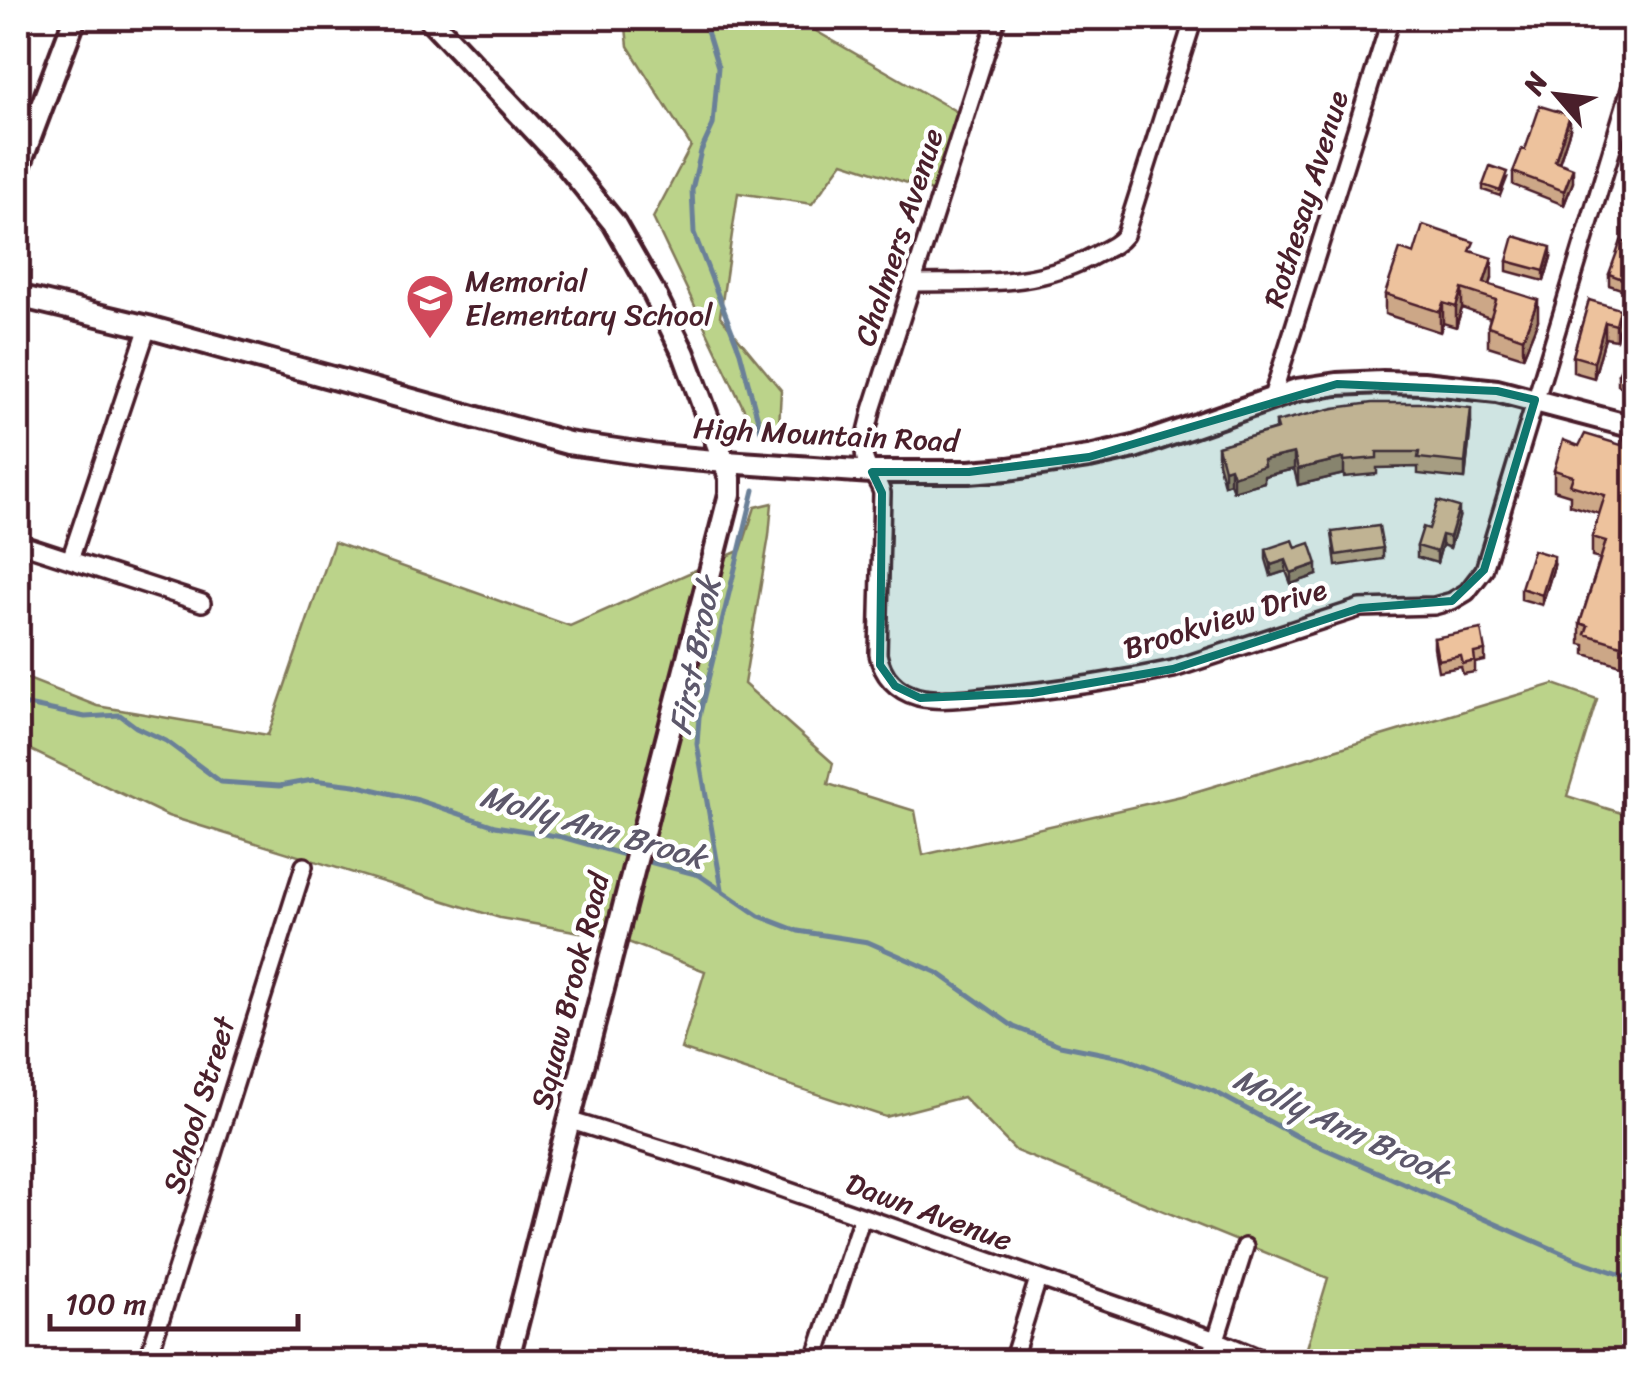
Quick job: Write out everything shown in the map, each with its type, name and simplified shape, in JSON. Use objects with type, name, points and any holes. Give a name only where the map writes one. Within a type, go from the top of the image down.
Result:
[{"type":"street","points":[[20,155],[74,18]]},
{"type":"street","name":"Squaw Brook Road","points":[[429,18],[562,158],[614,223],[684,354],[730,478],[730,494],[507,1362]]},
{"type":"street","name":"Chalmers Avenue","points":[[872,472],[864,455],[872,410],[997,18]]},
{"type":"street","points":[[913,283],[1022,281],[1088,260],[1119,242],[1125,236],[1194,18]]},
{"type":"street","name":"Rothesay Avenue","points":[[1272,397],[1392,18]]},
{"type":"street","name":"Brookview Drive","points":[[872,472],[882,493],[880,665],[896,686],[920,698],[943,700],[1032,693],[1172,669],[1360,608],[1428,608],[1452,601],[1467,592],[1484,570],[1634,76]]},
{"type":"street","name":"High Mountain Road","points":[[18,296],[148,327],[568,444],[726,462],[872,472],[1008,469],[1134,446],[1272,397],[1337,384],[1383,382],[1498,391],[1634,427]]},
{"type":"street","points":[[70,560],[148,327]]},
{"type":"street","points":[[18,544],[202,603]]},
{"type":"street","name":"School Street","points":[[147,1362],[304,866]]},
{"type":"street","name":"Dawn Avenue","points":[[568,1120],[732,1170],[1269,1362]]},
{"type":"street","points":[[814,1362],[862,1217]]},
{"type":"street","points":[[1209,1362],[1246,1247]]},
{"type":"street","points":[[1012,1362],[1038,1279]]},
{"type":"highlighted area","points":[[1337,384],[1497,391],[1535,400],[1484,570],[1452,601],[1360,608],[1173,669],[1032,693],[920,698],[895,686],[880,665],[882,493],[872,472],[969,472],[1089,457]]},
{"type":"green space","points":[[625,18],[793,18],[966,117],[938,193],[843,162],[812,204],[738,193],[720,316],[781,390],[779,427],[752,426],[653,218],[691,146],[628,46]]},
{"type":"green space","points":[[772,503],[744,684],[833,763],[828,784],[915,811],[923,855],[1181,796],[1554,684],[1597,699],[1567,796],[1634,817],[1634,1361],[1303,1361],[1328,1278],[1016,1151],[963,1097],[886,1117],[681,1049],[705,971],[620,939],[500,918],[168,816],[18,744],[18,675],[97,706],[268,735],[334,542],[570,626],[741,550],[755,507]]},
{"type":"building","points":[[1540,106],[1570,115],[1555,161],[1573,168],[1564,191],[1513,172]]},
{"type":"building","points":[[1490,166],[1507,172],[1500,191],[1483,185]]},
{"type":"building","points":[[1634,172],[1634,199],[1626,196]]},
{"type":"building","points":[[1423,225],[1474,242],[1470,251],[1492,258],[1484,283],[1538,300],[1523,338],[1488,326],[1496,300],[1462,289],[1456,307],[1443,303],[1440,312],[1385,294],[1400,249],[1414,254]]},
{"type":"building","points":[[1514,236],[1551,247],[1544,271],[1507,261]]},
{"type":"building","points":[[1621,241],[1634,246],[1633,283],[1609,274]]},
{"type":"building","points":[[1589,300],[1620,309],[1616,325],[1605,322],[1594,362],[1573,356]]},
{"type":"building","points":[[1630,349],[1634,351],[1634,382],[1618,374]]},
{"type":"building","points":[[1372,403],[1471,408],[1465,463],[1418,458],[1419,452],[1377,452],[1377,458],[1344,458],[1298,469],[1294,453],[1263,460],[1264,466],[1233,476],[1230,467],[1224,469],[1218,446],[1278,429],[1276,422]]},
{"type":"building","points":[[1625,433],[1634,436],[1634,649],[1585,634],[1588,626],[1580,623],[1606,541],[1592,537],[1605,495],[1570,485],[1573,476],[1554,470],[1563,440],[1579,446],[1585,434],[1621,445]]},
{"type":"building","points":[[1438,501],[1459,507],[1450,537],[1442,535],[1437,552],[1417,546],[1423,527],[1429,529]]},
{"type":"building","points":[[1379,526],[1383,548],[1336,555],[1332,532]]},
{"type":"building","points":[[1293,540],[1296,548],[1310,543],[1317,564],[1291,573],[1286,560],[1271,565],[1266,549]]},
{"type":"building","points":[[1533,550],[1554,556],[1542,595],[1521,588]]},
{"type":"building","points":[[1481,629],[1485,651],[1474,653],[1475,661],[1463,664],[1461,656],[1438,660],[1434,638]]},
{"type":"waterway","name":"First Brook","points":[[703,18],[718,67],[713,125],[701,151],[692,190],[694,233],[740,352],[762,435]]},
{"type":"waterway","name":"First Brook","points":[[722,889],[697,744],[699,717],[754,490]]},
{"type":"waterway","name":"Molly Ann Brook","points":[[18,703],[85,717],[120,715],[166,741],[221,782],[279,786],[313,780],[355,785],[418,800],[495,826],[562,837],[632,857]]},
{"type":"waterway","name":"Molly Ann Brook","points":[[642,860],[699,875],[759,916],[798,931],[868,942],[938,973],[1014,1027],[1060,1045],[1125,1058],[1215,1092],[1298,1137],[1578,1260],[1634,1279]]},
{"type":"place","name":"Memorial Elementary School","points":[[430,340]]}]
